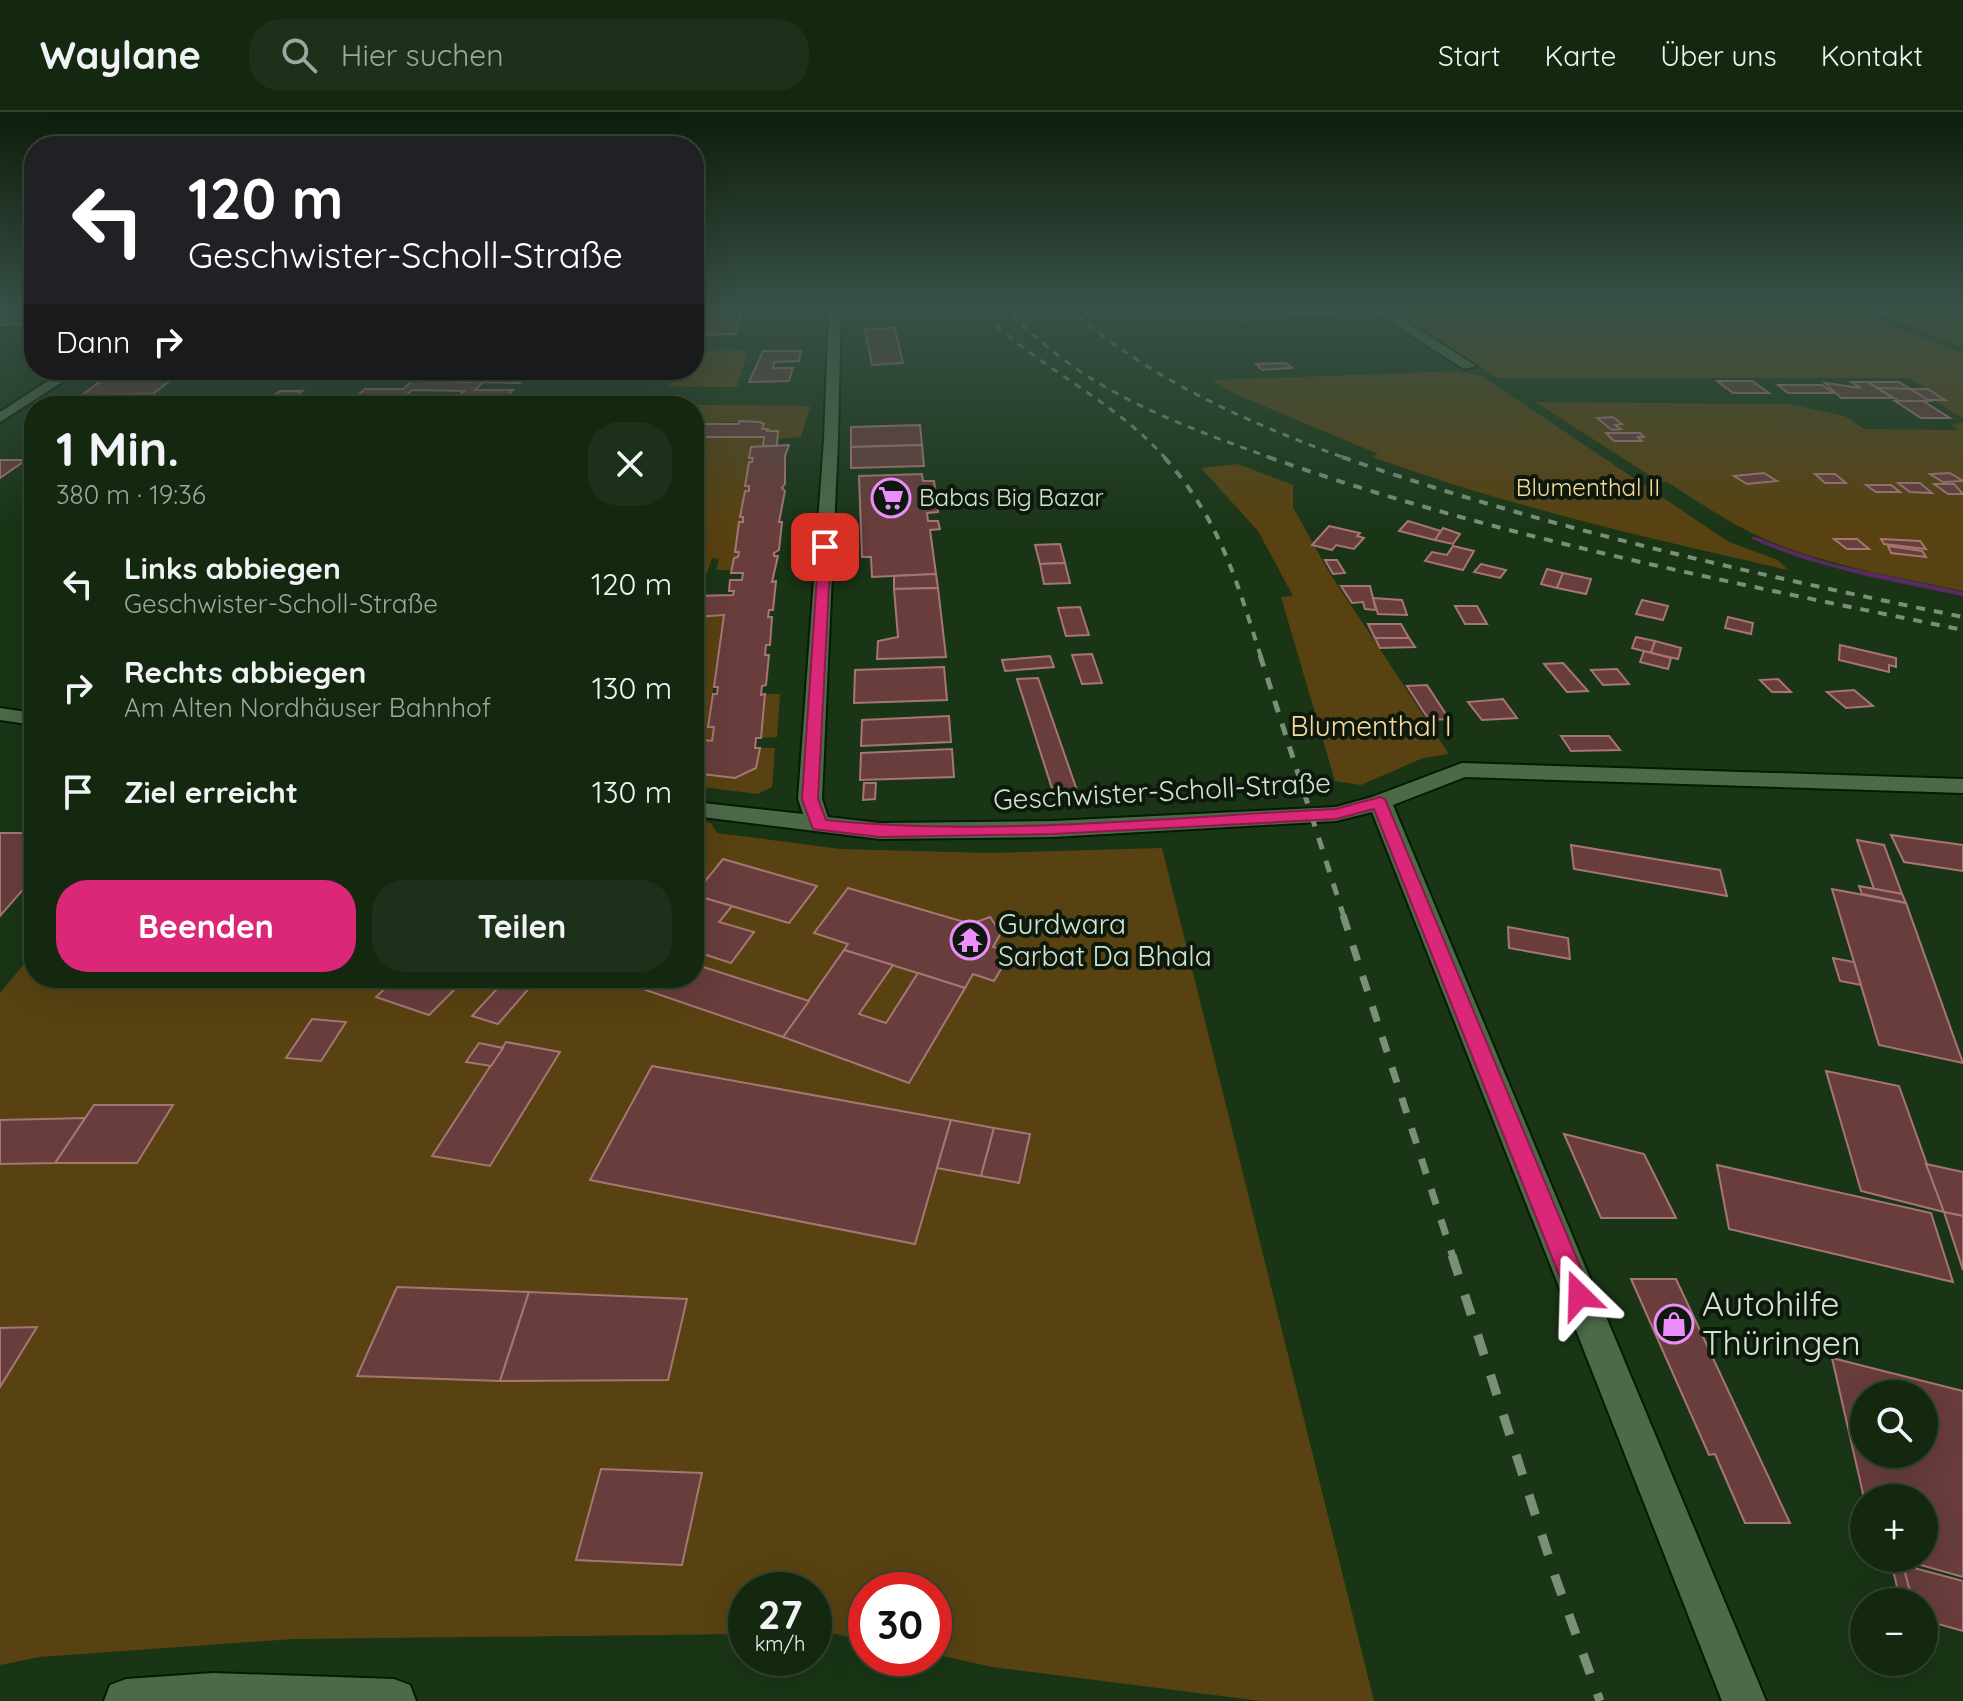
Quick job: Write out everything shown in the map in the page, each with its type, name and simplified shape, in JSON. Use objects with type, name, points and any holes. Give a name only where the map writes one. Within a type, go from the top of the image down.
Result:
[{"type":"street","points":[[33,396],[58,380]]},
{"type":"street","points":[[819,825],[810,799],[833,380]]},
{"type":"street","points":[[0,400],[24,400]]},
{"type":"street","points":[[0,418],[24,402]]},
{"type":"street","points":[[0,714],[24,718]]},
{"type":"street","name":"Geschwister-Scholl-Straße","points":[[704,810],[880,831],[1053,829],[1336,814],[1380,802],[1462,770],[1474,769],[1963,786]]},
{"type":"street","points":[[1380,802],[1744,1701]]},
{"type":"street","points":[[126,1701],[213,1695],[394,1701]]},
{"type":"green space","points":[[672,380],[739,380],[737,387],[669,387]]},
{"type":"green space","name":"Blumenthal II","points":[[1212,380],[1488,380],[1729,542],[1778,560],[1788,570],[1578,520],[1423,475],[1372,457],[1378,454],[1235,394]]},
{"type":"green space","points":[[1912,380],[1963,380],[1963,418],[1933,400],[1946,399]]},
{"type":"green space","points":[[1535,402],[1788,404],[1845,416],[1864,429],[1958,430],[1951,424],[1963,423],[1963,591],[1839,564],[1767,540],[1729,521],[1667,482],[1660,482]]},
{"type":"green space","points":[[704,405],[810,406],[801,437],[778,439],[778,431],[767,431],[754,421],[704,424]]},
{"type":"green space","points":[[704,437],[764,437],[763,446],[751,447],[749,457],[753,458],[749,462],[745,485],[749,486],[749,491],[745,491],[740,517],[743,517],[743,522],[739,522],[735,551],[739,552],[738,557],[734,558],[732,570],[716,570],[719,559],[712,558],[707,573],[704,573]]},
{"type":"green space","name":"Blumenthal I","points":[[1238,464],[1293,485],[1293,507],[1329,572],[1449,754],[1423,758],[1361,785],[1335,781],[1281,597],[1293,596],[1258,531],[1201,468]]},
{"type":"green space","points":[[724,615],[708,727],[714,727],[712,741],[704,740],[704,616]]},
{"type":"green space","points":[[765,694],[780,694],[777,737],[761,738]]},
{"type":"green space","points":[[760,748],[775,748],[772,787],[758,794],[704,787],[704,774],[735,778],[756,768]]},
{"type":"green space","points":[[704,822],[711,823],[717,833],[840,849],[988,853],[1162,848],[1374,1701],[1261,1701],[992,1667],[952,1658],[952,1572],[848,1572],[848,1637],[832,1634],[832,1572],[728,1572],[728,1634],[293,1639],[39,1657],[0,1665],[0,993],[24,964],[24,988],[704,988]]},
{"type":"building","points":[[171,380],[153,394],[82,395],[101,381]]},
{"type":"building","points":[[380,380],[523,380],[520,383],[483,382],[475,390],[513,390],[508,396],[459,396],[464,391],[412,390],[405,396],[357,396],[365,389],[403,389],[412,381]]},
{"type":"building","points":[[750,380],[789,380],[789,381]]},
{"type":"building","points":[[1717,381],[1752,381],[1769,393],[1733,393]]},
{"type":"building","points":[[1851,382],[1868,382],[1893,398],[1841,398],[1825,383],[1861,388]]},
{"type":"building","points":[[1868,382],[1899,382],[1910,389],[1878,388]]},
{"type":"building","points":[[1778,385],[1822,385],[1834,393],[1788,393]]},
{"type":"building","points":[[1878,388],[1910,389],[1930,401],[1899,401]]},
{"type":"building","points":[[1911,389],[1928,389],[1945,400],[1928,400]]},
{"type":"building","points":[[280,391],[302,391],[296,396],[273,396]]},
{"type":"building","points":[[1895,401],[1923,401],[1950,418],[1921,418]]},
{"type":"building","points":[[1613,417],[1622,424],[1615,425],[1621,429],[1612,430],[1597,418]]},
{"type":"building","points":[[740,421],[760,422],[764,424],[762,429],[778,431],[777,446],[763,446],[764,437],[704,437],[704,424],[738,424]]},
{"type":"building","points":[[920,425],[922,445],[851,447],[851,427]]},
{"type":"building","points":[[1606,433],[1640,433],[1644,437],[1638,437],[1642,441],[1614,441]]},
{"type":"building","points":[[789,445],[785,456],[779,550],[774,553],[778,556],[772,582],[776,581],[773,610],[769,610],[768,617],[772,617],[770,645],[766,645],[765,655],[769,655],[766,685],[762,686],[761,695],[765,694],[761,738],[756,738],[755,748],[760,748],[756,768],[735,778],[704,774],[704,740],[712,741],[714,727],[708,727],[713,694],[717,694],[718,687],[714,687],[724,615],[704,616],[704,596],[733,595],[734,591],[729,591],[730,580],[742,580],[743,573],[731,573],[734,558],[738,557],[739,552],[735,552],[739,522],[743,522],[743,517],[740,517],[745,491],[749,491],[749,486],[745,486],[749,462],[753,458],[749,458],[751,447]]},
{"type":"building","points":[[922,445],[924,466],[851,468],[851,447]]},
{"type":"building","points":[[0,460],[24,460],[24,461],[0,478]]},
{"type":"building","points":[[1764,473],[1777,481],[1747,484],[1734,476]]},
{"type":"building","points":[[1950,473],[1963,481],[1943,482],[1930,474]]},
{"type":"building","points":[[922,474],[923,481],[934,481],[935,488],[926,489],[928,504],[937,504],[938,512],[927,513],[928,521],[938,521],[940,529],[930,530],[936,574],[872,577],[871,557],[862,557],[859,476]]},
{"type":"building","points":[[1815,474],[1835,474],[1846,483],[1825,483]]},
{"type":"building","points":[[1898,483],[1920,483],[1932,493],[1910,492]]},
{"type":"building","points":[[1934,484],[1954,484],[1963,494],[1948,494]]},
{"type":"building","points":[[1866,485],[1891,485],[1900,492],[1876,492]]},
{"type":"building","points":[[1408,521],[1441,531],[1435,540],[1399,531]]},
{"type":"building","points":[[1329,526],[1360,533],[1357,536],[1364,538],[1354,549],[1336,545],[1332,550],[1312,545]]},
{"type":"building","points":[[1443,528],[1460,534],[1453,544],[1435,540]]},
{"type":"building","points":[[1834,539],[1857,539],[1869,549],[1847,549]]},
{"type":"building","points":[[1881,539],[1920,541],[1926,549],[1884,544]]},
{"type":"building","points":[[1060,544],[1065,563],[1040,564],[1035,545]]},
{"type":"building","points":[[1453,546],[1474,551],[1463,570],[1425,561],[1432,552],[1447,555]]},
{"type":"building","points":[[1888,546],[1922,551],[1926,557],[1891,553]]},
{"type":"building","points":[[1325,560],[1337,560],[1345,573],[1333,574]]},
{"type":"building","points":[[1065,563],[1070,583],[1044,584],[1040,564]]},
{"type":"building","points":[[1481,564],[1506,570],[1500,578],[1474,572]]},
{"type":"building","points":[[1547,569],[1563,573],[1557,588],[1541,584]]},
{"type":"building","points":[[1563,573],[1591,579],[1586,594],[1557,588]]},
{"type":"building","points":[[936,574],[938,588],[894,589],[894,576]]},
{"type":"building","points":[[1341,586],[1370,586],[1376,610],[1365,609],[1363,602],[1352,603]]},
{"type":"building","points":[[938,588],[946,657],[877,659],[878,641],[898,637],[894,589]]},
{"type":"building","points":[[1373,598],[1402,600],[1407,615],[1378,614]]},
{"type":"building","points":[[1642,600],[1668,606],[1663,620],[1636,614]]},
{"type":"building","points":[[1455,606],[1477,606],[1487,624],[1465,624]]},
{"type":"building","points":[[1080,607],[1089,635],[1066,636],[1058,608]]},
{"type":"building","points":[[1728,617],[1753,623],[1751,634],[1725,628]]},
{"type":"building","points":[[1368,624],[1401,624],[1409,638],[1375,638]]},
{"type":"building","points":[[1636,637],[1655,641],[1651,653],[1632,648]]},
{"type":"building","points":[[1375,638],[1409,638],[1415,647],[1380,648]]},
{"type":"building","points":[[1655,641],[1681,648],[1678,659],[1651,653]]},
{"type":"building","points":[[1840,645],[1896,658],[1896,667],[1889,665],[1889,672],[1839,660]]},
{"type":"building","points":[[1644,651],[1671,658],[1668,669],[1640,662]]},
{"type":"building","points":[[1092,654],[1102,683],[1082,684],[1072,655]]},
{"type":"building","points":[[1050,656],[1054,667],[1005,671],[1002,660]]},
{"type":"building","points":[[1563,663],[1588,691],[1567,692],[1544,664]]},
{"type":"building","points":[[944,667],[947,700],[854,703],[855,670]]},
{"type":"building","points":[[1617,669],[1629,684],[1603,685],[1591,670]]},
{"type":"building","points":[[1038,678],[1080,799],[1056,801],[1017,679]]},
{"type":"building","points":[[1778,679],[1791,692],[1772,692],[1760,680]]},
{"type":"building","points":[[1427,685],[1449,719],[1429,720],[1407,686]]},
{"type":"building","points":[[1854,690],[1873,706],[1846,708],[1827,692]]},
{"type":"building","points":[[1503,699],[1517,718],[1482,720],[1468,702]]},
{"type":"building","points":[[949,716],[951,742],[861,746],[862,720]]},
{"type":"building","points":[[1561,736],[1609,736],[1620,750],[1571,751]]},
{"type":"building","points":[[952,749],[954,777],[860,780],[861,753]]},
{"type":"building","points":[[864,783],[876,783],[875,799],[863,800]]},
{"type":"building","points":[[0,833],[24,833],[24,888],[0,916]]},
{"type":"building","points":[[1891,835],[1963,845],[1963,871],[1904,862]]},
{"type":"building","points":[[1857,840],[1884,845],[1902,894],[1874,889]]},
{"type":"building","points":[[1571,845],[1720,870],[1727,896],[1574,869]]},
{"type":"building","points":[[723,859],[817,886],[789,923],[704,898],[704,883]]},
{"type":"building","points":[[1859,886],[1902,894],[1906,903],[1862,894]]},
{"type":"building","points":[[848,888],[971,924],[990,917],[1001,933],[993,947],[1011,952],[994,981],[973,974],[965,988],[844,950],[848,944],[814,933]]},
{"type":"building","points":[[1832,889],[1906,903],[1963,1063],[1879,1045]]},
{"type":"building","points":[[704,898],[732,906],[719,922],[754,932],[731,963],[704,954]]},
{"type":"building","points":[[1508,927],[1568,938],[1570,959],[1509,948]]},
{"type":"building","points":[[844,950],[893,965],[859,1014],[886,1023],[918,973],[965,988],[909,1083],[783,1037]]},
{"type":"building","points":[[1833,958],[1854,962],[1861,985],[1840,981]]},
{"type":"building","points":[[704,967],[809,1001],[783,1037],[640,988],[704,988]]},
{"type":"building","points":[[385,988],[456,988],[429,1015],[376,997]]},
{"type":"building","points":[[498,988],[529,988],[498,1024],[472,1016]]},
{"type":"building","points":[[312,1019],[346,1022],[321,1061],[286,1058]]},
{"type":"building","points":[[506,1042],[560,1052],[490,1166],[432,1156]]},
{"type":"building","points":[[479,1043],[503,1048],[491,1066],[466,1062]]},
{"type":"building","points":[[652,1066],[951,1120],[915,1244],[590,1180]]},
{"type":"building","points":[[1826,1071],[1899,1086],[1944,1212],[1861,1191]]},
{"type":"building","points":[[94,1105],[173,1105],[137,1163],[55,1163]]},
{"type":"building","points":[[85,1118],[55,1163],[0,1164],[0,1120]]},
{"type":"building","points":[[951,1120],[994,1128],[981,1176],[937,1168]]},
{"type":"building","points":[[994,1128],[1030,1134],[1019,1183],[981,1176]]},
{"type":"building","points":[[1564,1134],[1644,1154],[1676,1218],[1601,1218]]},
{"type":"building","points":[[1926,1164],[1963,1172],[1963,1216],[1944,1212]]},
{"type":"building","points":[[1717,1165],[1931,1213],[1953,1282],[1729,1229]]},
{"type":"building","points":[[1944,1212],[1963,1216],[1963,1270]]},
{"type":"building","points":[[1631,1279],[1676,1279],[1790,1523],[1745,1523],[1715,1454],[1709,1455]]},
{"type":"building","points":[[397,1287],[529,1292],[500,1381],[357,1376]]},
{"type":"building","points":[[529,1292],[687,1299],[668,1380],[500,1381]]},
{"type":"building","points":[[37,1327],[0,1387],[0,1328]]},
{"type":"building","points":[[1832,1358],[1919,1380],[1850,1380],[1850,1437]]},
{"type":"building","points":[[1938,1385],[1963,1391],[1963,1577],[1938,1570],[1938,1484],[1861,1484],[1857,1468],[1938,1468]]},
{"type":"building","points":[[601,1469],[702,1473],[682,1565],[576,1560]]},
{"type":"building","points":[[1893,1572],[1905,1572],[1909,1588],[1897,1588]]},
{"type":"building","points":[[1905,1572],[1929,1572],[1963,1581],[1963,1631],[1938,1624],[1938,1588],[1909,1588]]},
{"type":"waterway","points":[[1754,538],[1830,565],[1963,594]]},
{"type":"railway","points":[[1070,380],[1121,417],[1166,459]]},
{"type":"railway","points":[[1094,380],[1167,418],[1273,459]]},
{"type":"railway","points":[[1170,380],[1236,414],[1348,459]]},
{"type":"railway","points":[[1164,457],[1213,527],[1234,576],[1261,657]]},
{"type":"railway","points":[[1268,457],[1273,459]]},
{"type":"railway","points":[[1342,457],[1348,459]]},
{"type":"railway","points":[[1273,459],[1439,511],[1612,556],[1963,630]]},
{"type":"railway","points":[[1348,459],[1495,506],[1650,548],[1963,617]]},
{"type":"railway","points":[[1260,655],[1344,917]]},
{"type":"railway","points":[[1343,915],[1453,1257]]},
{"type":"railway","points":[[1452,1255],[1555,1576],[1600,1701]]},
{"type":"place","name":"Babas Big Bazar","points":[[891,498]]},
{"type":"place","name":"Gurdwara Sarbat Da Bhala","points":[[970,940]]},
{"type":"place","name":"Autohilfe Thüringen","points":[[1674,1324]]},
{"type":"route","points":[[825,547],[810,799],[819,825],[880,831],[1132,826],[1336,814],[1380,802],[1579,1295]]}]
